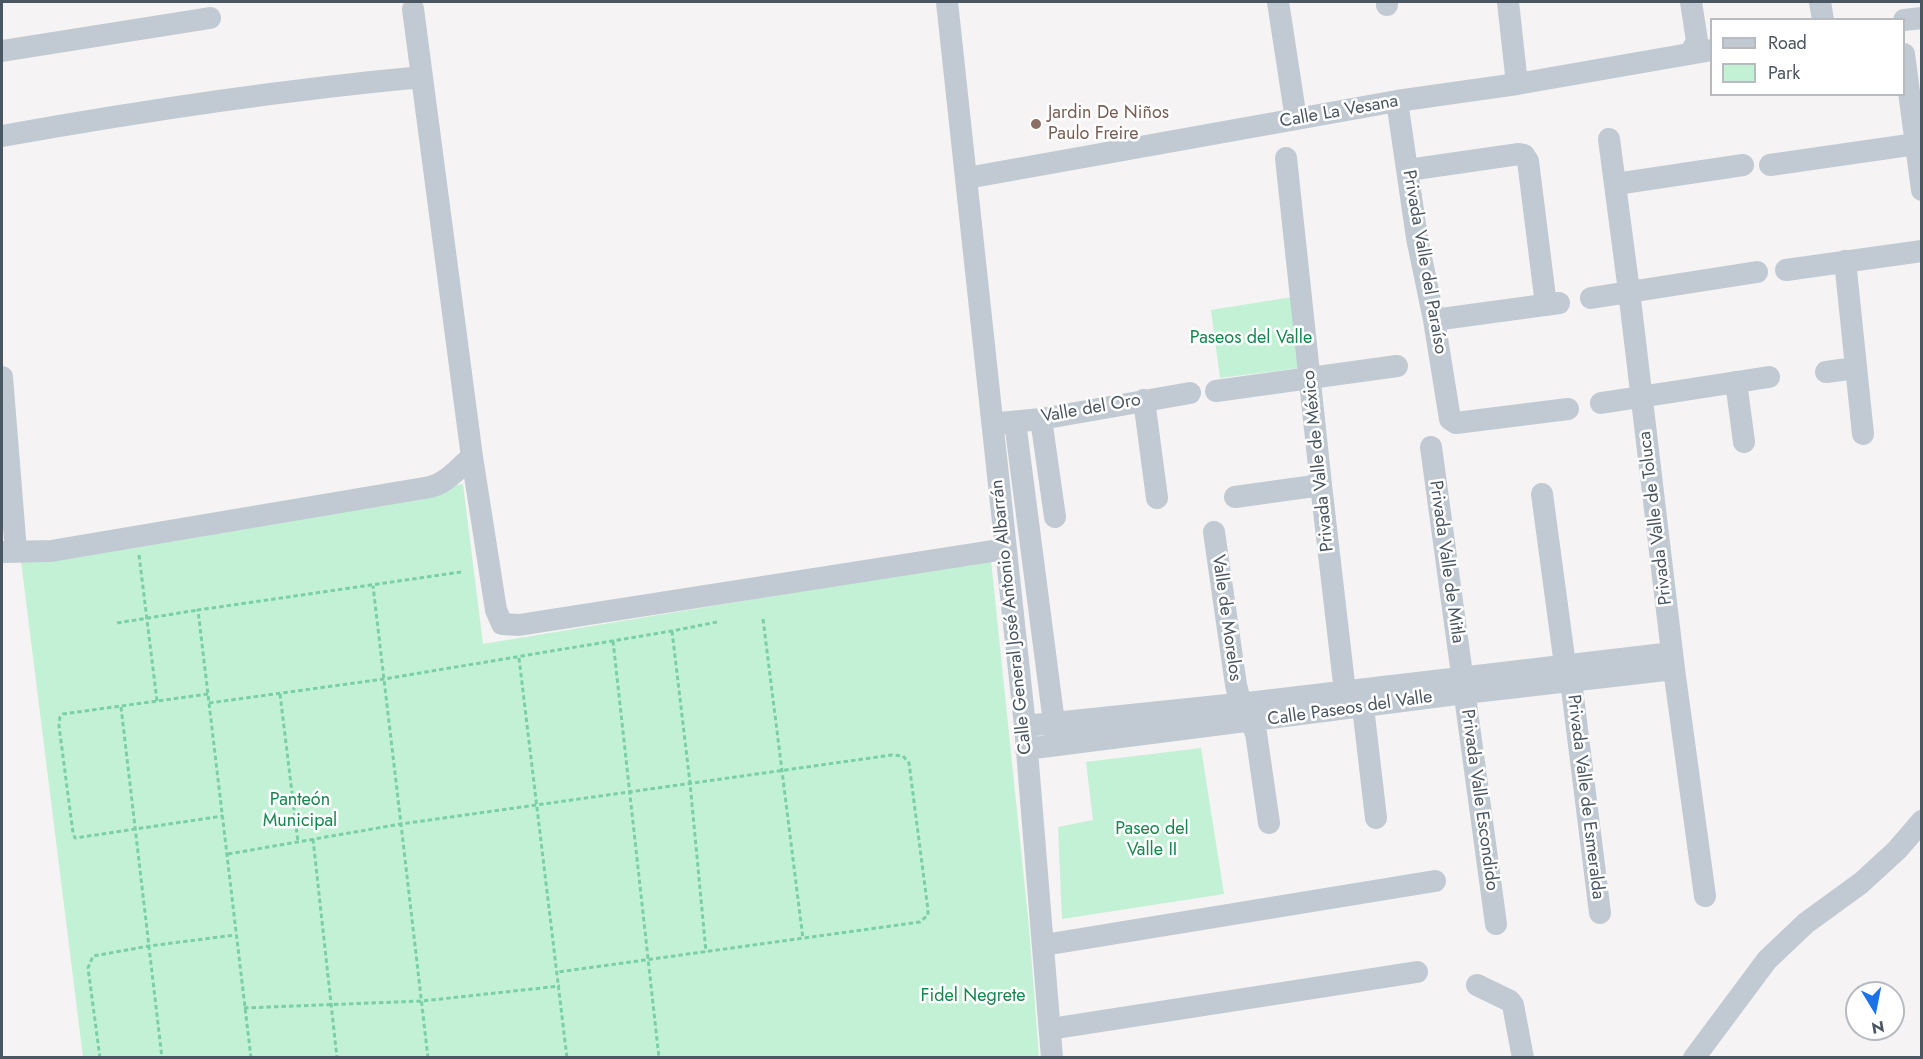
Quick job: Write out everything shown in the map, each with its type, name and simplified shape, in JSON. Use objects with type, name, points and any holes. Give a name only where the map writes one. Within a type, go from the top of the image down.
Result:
[{"type":"street","name":"Calle General José Antonio Albarrán","points":[[947,2],[1025,726],[1053,1058]]},
{"type":"street","points":[[1278,2],[1296,119]]},
{"type":"street","points":[[1508,2],[1517,84]]},
{"type":"street","points":[[1691,2],[1696,41],[1701,52]]},
{"type":"street","points":[[1820,2],[1823,18]]},
{"type":"street","points":[[413,9],[472,458],[499,621],[505,625],[1005,549]]},
{"type":"street","points":[[2,51],[210,18]]},
{"type":"street","points":[[1905,21],[1922,18]]},
{"type":"street","name":"Calle La Vesana","points":[[967,178],[1397,101],[1517,84],[1701,52]]},
{"type":"street","points":[[1905,62],[1922,190]]},
{"type":"street","points":[[2,136],[80,122],[278,93],[422,77]]},
{"type":"street","name":"Privada Valle del Paraíso","points":[[1397,101],[1448,416],[1452,422],[1456,423],[1568,409]]},
{"type":"street","name":"Privada Valle de Toluca","points":[[1609,139],[1673,661],[1705,896]]},
{"type":"street","points":[[1770,165],[1916,144]]},
{"type":"street","points":[[1408,170],[1524,155],[1528,161],[1553,304],[1434,320]]},
{"type":"street","name":"Privada Valle de México","points":[[1286,158],[1345,692]]},
{"type":"street","points":[[1616,184],[1743,165]]},
{"type":"street","points":[[1786,270],[1922,251]]},
{"type":"street","points":[[1845,261],[1863,434]]},
{"type":"street","points":[[1591,298],[1757,272]]},
{"type":"street","points":[[1216,391],[1397,366]]},
{"type":"street","points":[[1826,372],[1856,368]]},
{"type":"street","points":[[2,377],[9,551],[29,553],[51,551],[430,487],[444,483],[453,472],[472,458]]},
{"type":"street","points":[[1601,403],[1769,377]]},
{"type":"street","points":[[1736,382],[1744,442]]},
{"type":"street","name":"Valle del Oro","points":[[992,424],[1041,419],[1190,393]]},
{"type":"street","points":[[1144,400],[1157,498]]},
{"type":"street","points":[[1041,419],[1055,517]]},
{"type":"street","points":[[1015,422],[1058,746]]},
{"type":"street","name":"Privada Valle de Mitla","points":[[1431,447],[1463,685]]},
{"type":"street","points":[[1235,497],[1321,485]]},
{"type":"street","name":"Privada Valle de Esmeralda","points":[[1542,494],[1600,913]]},
{"type":"street","name":"Valle de Morelos","points":[[1214,532],[1236,686],[1256,733],[1269,823]]},
{"type":"street","name":"Calle Paseos del Valle","points":[[1026,750],[1246,713],[1345,692],[1463,685],[1673,661]]},
{"type":"street","name":"Calle Paseos del Valle","points":[[1025,726],[1364,707],[1463,685]]},
{"type":"street","name":"Privada Valle Escondido","points":[[1463,685],[1496,924]]},
{"type":"street","points":[[1364,707],[1376,818]]},
{"type":"street","points":[[1694,1058],[1774,953],[1806,923],[1861,883],[1897,850],[1922,821]]},
{"type":"street","points":[[1044,945],[1434,881]]},
{"type":"street","points":[[1050,1029],[1417,972]]},
{"type":"street","points":[[1477,985],[1510,1001],[1513,1005],[1528,1054]]},
{"type":"path","points":[[139,555],[157,701]]},
{"type":"path","points":[[117,623],[461,572]]},
{"type":"path","points":[[373,586],[428,1058]]},
{"type":"path","points":[[198,610],[251,1058]]},
{"type":"path","points":[[763,620],[803,939]]},
{"type":"path","points":[[209,703],[384,679],[672,632],[717,622]]},
{"type":"path","points":[[672,632],[690,783],[706,952]]},
{"type":"path","points":[[613,641],[659,1058]]},
{"type":"path","points":[[519,657],[567,1058]]},
{"type":"path","points":[[208,694],[63,714],[60,717],[59,726],[74,837],[78,839],[223,816]]},
{"type":"path","points":[[280,694],[298,842]]},
{"type":"path","points":[[121,706],[162,1058]]},
{"type":"path","points":[[228,854],[400,824],[629,791],[892,755],[906,759],[911,770],[928,915],[920,922],[558,972]]},
{"type":"path","points":[[313,839],[337,1058]]},
{"type":"path","points":[[100,1058],[88,968],[93,956],[100,953],[235,935]]},
{"type":"path","points":[[244,1008],[422,1001],[560,986]]},
{"type":"green space","name":"Paseos del Valle","points":[[1292,297],[1300,368],[1220,378],[1211,310]]},
{"type":"green space","name":"Panteón Municipal","points":[[463,484],[483,644],[991,560],[1029,927],[1039,1057],[83,1057],[21,561]]},
{"type":"green space","name":"Paseo del Valle II","points":[[1201,748],[1224,894],[1062,919],[1058,827],[1093,820],[1086,762]]},
{"type":"place","name":"Jardin De Niños Paulo Freire","points":[[1036,124]]},
{"type":"park label","name":"Fidel Negrete","points":[[973,997]]}]
